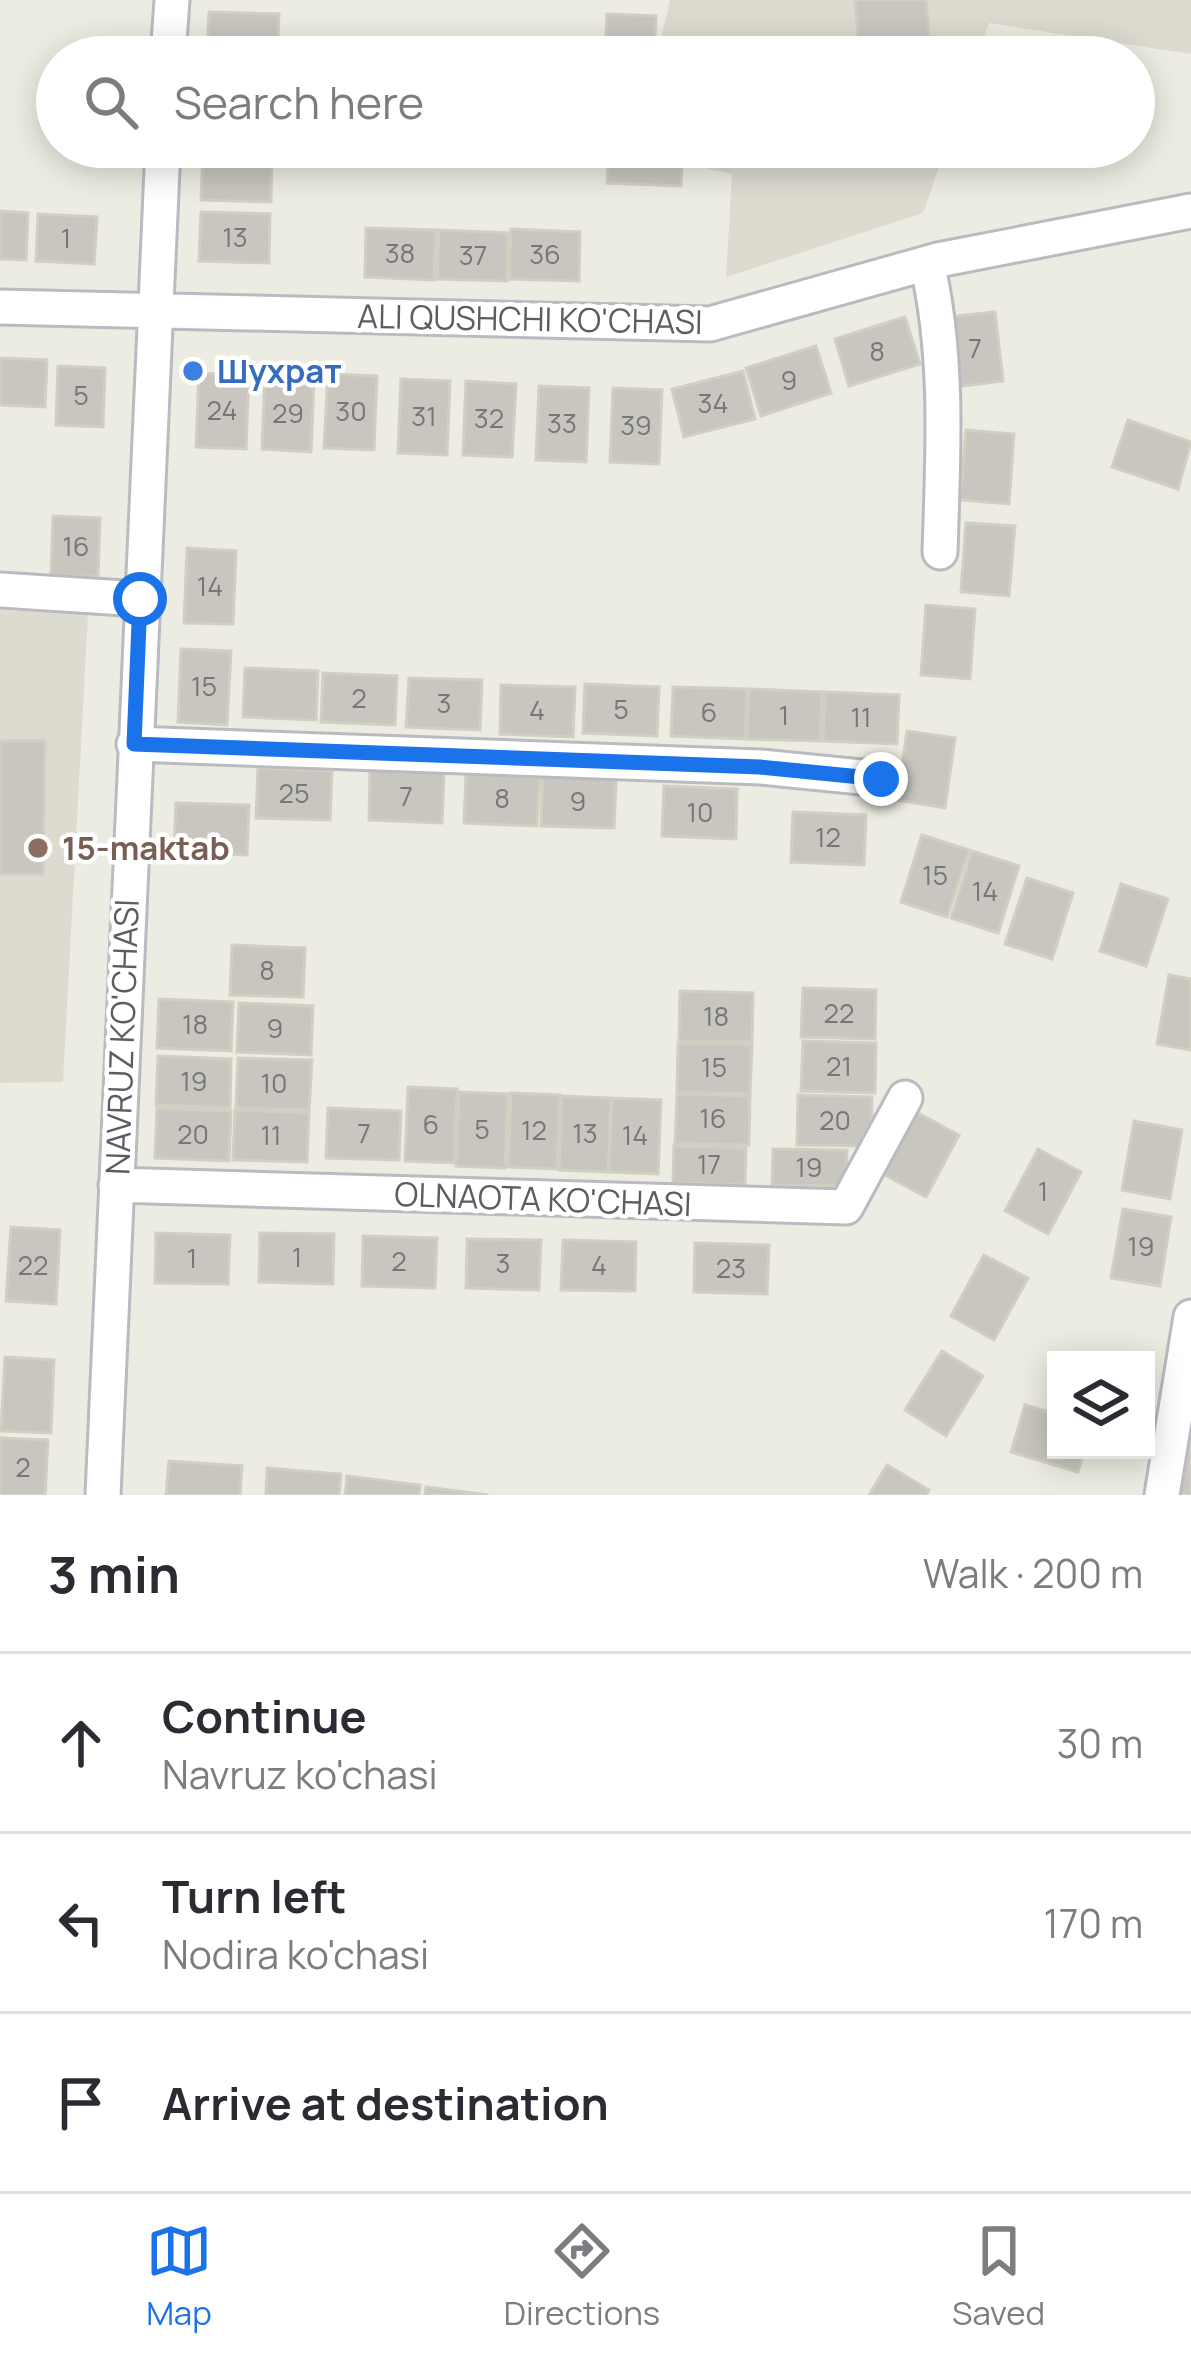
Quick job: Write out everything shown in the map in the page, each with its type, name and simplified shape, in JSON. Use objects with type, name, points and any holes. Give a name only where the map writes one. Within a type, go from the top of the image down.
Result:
[{"type":"street","points":[[169,36],[172,0]]},
{"type":"street","name":"NAVRUZ KO'CHASI","points":[[103,1495],[162,168]]},
{"type":"street","name":"ALI QUSHCHI KO'CHASI","points":[[0,307],[710,325],[927,263],[1191,211]]},
{"type":"street","points":[[927,263],[940,318],[942,360],[940,552]]},
{"type":"street","points":[[0,590],[140,599]]},
{"type":"street","points":[[134,744],[760,767],[881,779]]},
{"type":"street","name":"OLNAOTA KO'CHASI","points":[[116,1185],[846,1207],[905,1098]]},
{"type":"street","points":[[1162,1495],[1191,1317]]},
{"type":"shaded area","points":[[670,0],[1191,0],[1191,54],[1155,48],[1155,36],[1074,36],[989,23],[984,36],[662,36]]},
{"type":"shaded area","points":[[939,168],[923,213],[726,277],[732,174],[708,169]]},
{"type":"shaded area","name":"15-maktab","points":[[0,610],[88,614],[63,1082],[0,1083]]},
{"type":"building","points":[[855,0],[926,0],[929,36],[858,36]]},
{"type":"building","points":[[209,12],[279,14],[278,36],[208,36]]},
{"type":"building","points":[[607,14],[656,16],[655,36],[606,36]]},
{"type":"building","points":[[202,168],[272,168],[271,202],[201,200]]},
{"type":"building","points":[[608,168],[682,168],[681,186],[607,183]]},
{"type":"building","points":[[0,211],[28,213],[26,260],[0,259]]},
{"type":"building","points":[[201,212],[270,214],[269,263],[199,261]]},
{"type":"building","points":[[38,214],[97,217],[94,264],[36,261]]},
{"type":"building","points":[[366,228],[436,230],[434,280],[365,277]]},
{"type":"building","points":[[511,229],[580,232],[579,281],[509,279]]},
{"type":"building","points":[[439,230],[508,233],[507,281],[437,279]]},
{"type":"building","points":[[995,312],[1003,381],[955,387],[946,317]]},
{"type":"building","points":[[905,317],[920,364],[849,386],[835,339]]},
{"type":"building","points":[[816,346],[831,393],[761,416],[746,368]]},
{"type":"building","points":[[0,358],[47,360],[45,407],[0,405]]},
{"type":"building","points":[[58,366],[105,368],[103,427],[56,425]]},
{"type":"building","points":[[743,371],[755,419],[684,437],[672,389]]},
{"type":"building","points":[[199,373],[249,375],[246,449],[196,447]]},
{"type":"building","points":[[328,374],[377,376],[374,450],[324,448]]},
{"type":"building","points":[[265,376],[314,378],[311,452],[262,449]]},
{"type":"building","points":[[401,379],[450,381],[447,455],[398,453]]},
{"type":"building","points":[[466,381],[516,384],[512,457],[463,455]]},
{"type":"building","points":[[539,386],[589,388],[586,462],[536,460]]},
{"type":"building","points":[[613,388],[662,390],[659,464],[610,462]]},
{"type":"building","points":[[1128,420],[1191,442],[1178,489],[1112,467]]},
{"type":"building","points":[[966,430],[1014,434],[1009,504],[960,500]]},
{"type":"building","points":[[53,516],[100,518],[98,577],[51,575]]},
{"type":"building","points":[[966,523],[1015,526],[1009,596],[961,592]]},
{"type":"building","points":[[187,548],[236,551],[233,624],[184,623]]},
{"type":"building","points":[[926,605],[975,609],[970,679],[921,675]]},
{"type":"building","points":[[181,649],[231,651],[227,725],[178,722]]},
{"type":"building","points":[[245,668],[318,671],[316,720],[243,717]]},
{"type":"building","points":[[323,673],[397,676],[395,725],[321,722]]},
{"type":"building","points":[[409,678],[482,680],[480,730],[406,727]]},
{"type":"building","points":[[585,684],[659,687],[657,736],[583,733]]},
{"type":"building","points":[[501,685],[575,687],[573,737],[500,734]]},
{"type":"building","points":[[673,687],[747,689],[745,739],[671,736]]},
{"type":"building","points":[[749,689],[822,692],[820,741],[747,739]]},
{"type":"building","points":[[825,692],[899,695],[897,744],[823,741]]},
{"type":"building","points":[[907,731],[955,738],[945,808],[897,800]]},
{"type":"building","points":[[0,741],[45,741],[43,874],[0,874]]},
{"type":"building","points":[[258,768],[332,771],[330,820],[256,818]]},
{"type":"building","points":[[370,771],[444,773],[442,823],[369,820]]},
{"type":"building","points":[[466,773],[540,776],[537,826],[464,823]]},
{"type":"building","points":[[543,776],[616,779],[614,828],[541,826]]},
{"type":"building","points":[[664,786],[737,789],[736,839],[662,836]]},
{"type":"building","points":[[176,803],[249,805],[247,855],[174,852]]},
{"type":"building","points":[[793,812],[866,815],[864,865],[791,862]]},
{"type":"building","points":[[922,835],[969,850],[947,917],[901,902]]},
{"type":"building","points":[[972,851],[1019,866],[998,933],[951,918]]},
{"type":"building","points":[[1027,878],[1073,893],[1052,959],[1005,944]]},
{"type":"building","points":[[1121,884],[1168,899],[1146,966],[1100,951]]},
{"type":"building","points":[[232,945],[305,948],[303,997],[230,995]]},
{"type":"building","points":[[1169,975],[1191,979],[1191,1050],[1157,1044]]},
{"type":"building","points":[[803,988],[876,990],[875,1039],[801,1037]]},
{"type":"building","points":[[680,991],[753,993],[752,1042],[679,1041]]},
{"type":"building","points":[[159,999],[233,1002],[231,1051],[157,1048]]},
{"type":"building","points":[[239,1003],[313,1006],[311,1055],[237,1052]]},
{"type":"building","points":[[803,1041],[876,1043],[875,1093],[801,1091]]},
{"type":"building","points":[[678,1043],[752,1044],[750,1094],[677,1092]]},
{"type":"building","points":[[158,1056],[231,1059],[230,1108],[156,1105]]},
{"type":"building","points":[[238,1058],[312,1060],[309,1110],[236,1108]]},
{"type":"building","points":[[408,1087],[457,1089],[454,1163],[405,1161]]},
{"type":"building","points":[[459,1092],[508,1094],[505,1168],[456,1166]]},
{"type":"building","points":[[511,1093],[560,1095],[557,1169],[508,1167]]},
{"type":"building","points":[[677,1094],[750,1096],[749,1145],[675,1143]]},
{"type":"building","points":[[798,1095],[872,1097],[871,1146],[797,1145]]},
{"type":"building","points":[[562,1096],[611,1098],[608,1172],[559,1170]]},
{"type":"building","points":[[612,1098],[661,1100],[658,1174],[609,1172]]},
{"type":"building","points":[[157,1108],[231,1111],[229,1161],[155,1158]]},
{"type":"building","points":[[328,1108],[401,1111],[399,1160],[326,1158]]},
{"type":"building","points":[[235,1110],[309,1113],[307,1162],[233,1160]]},
{"type":"building","points":[[916,1112],[959,1135],[926,1197],[883,1174]]},
{"type":"building","points":[[1134,1121],[1182,1130],[1170,1199],[1122,1190]]},
{"type":"building","points":[[674,1146],[746,1148],[745,1185],[673,1183]]},
{"type":"building","points":[[773,1149],[847,1150],[846,1186],[772,1185]]},
{"type":"building","points":[[1038,1149],[1081,1172],[1048,1234],[1005,1211]]},
{"type":"building","points":[[1123,1209],[1171,1217],[1160,1286],[1111,1278]]},
{"type":"building","points":[[11,1227],[60,1230],[56,1304],[6,1301]]},
{"type":"building","points":[[156,1233],[230,1235],[228,1284],[155,1283]]},
{"type":"building","points":[[260,1233],[334,1234],[333,1284],[259,1282]]},
{"type":"building","points":[[363,1236],[437,1238],[435,1288],[362,1286]]},
{"type":"building","points":[[467,1239],[541,1240],[539,1290],[466,1288]]},
{"type":"building","points":[[563,1240],[636,1242],[635,1291],[561,1290]]},
{"type":"building","points":[[695,1243],[769,1245],[767,1294],[694,1292]]},
{"type":"building","points":[[984,1255],[1028,1278],[994,1340],[951,1316]]},
{"type":"building","points":[[942,1351],[983,1376],[946,1436],[905,1410]]},
{"type":"building","points":[[5,1357],[54,1360],[51,1433],[1,1431]]},
{"type":"building","points":[[1025,1405],[1047,1411],[1047,1459],[1082,1459],[1078,1472],[1011,1452]]},
{"type":"building","points":[[1184,1431],[1191,1432],[1191,1495],[1175,1495]]},
{"type":"building","points":[[0,1438],[48,1440],[45,1495],[0,1495]]},
{"type":"building","points":[[169,1461],[242,1466],[240,1495],[166,1495]]},
{"type":"building","points":[[887,1465],[929,1490],[926,1495],[869,1495]]},
{"type":"building","points":[[267,1468],[341,1474],[339,1495],[266,1495]]},
{"type":"building","points":[[347,1476],[420,1485],[419,1495],[345,1495]]},
{"type":"building","points":[[426,1487],[488,1495],[425,1495]]},
{"type":"place","name":"Шухрат","points":[[193,371]]},
{"type":"place","name":"15-maktab","points":[[38,848]]},
{"type":"route","points":[[140,599],[134,744],[760,767],[881,779]]}]
